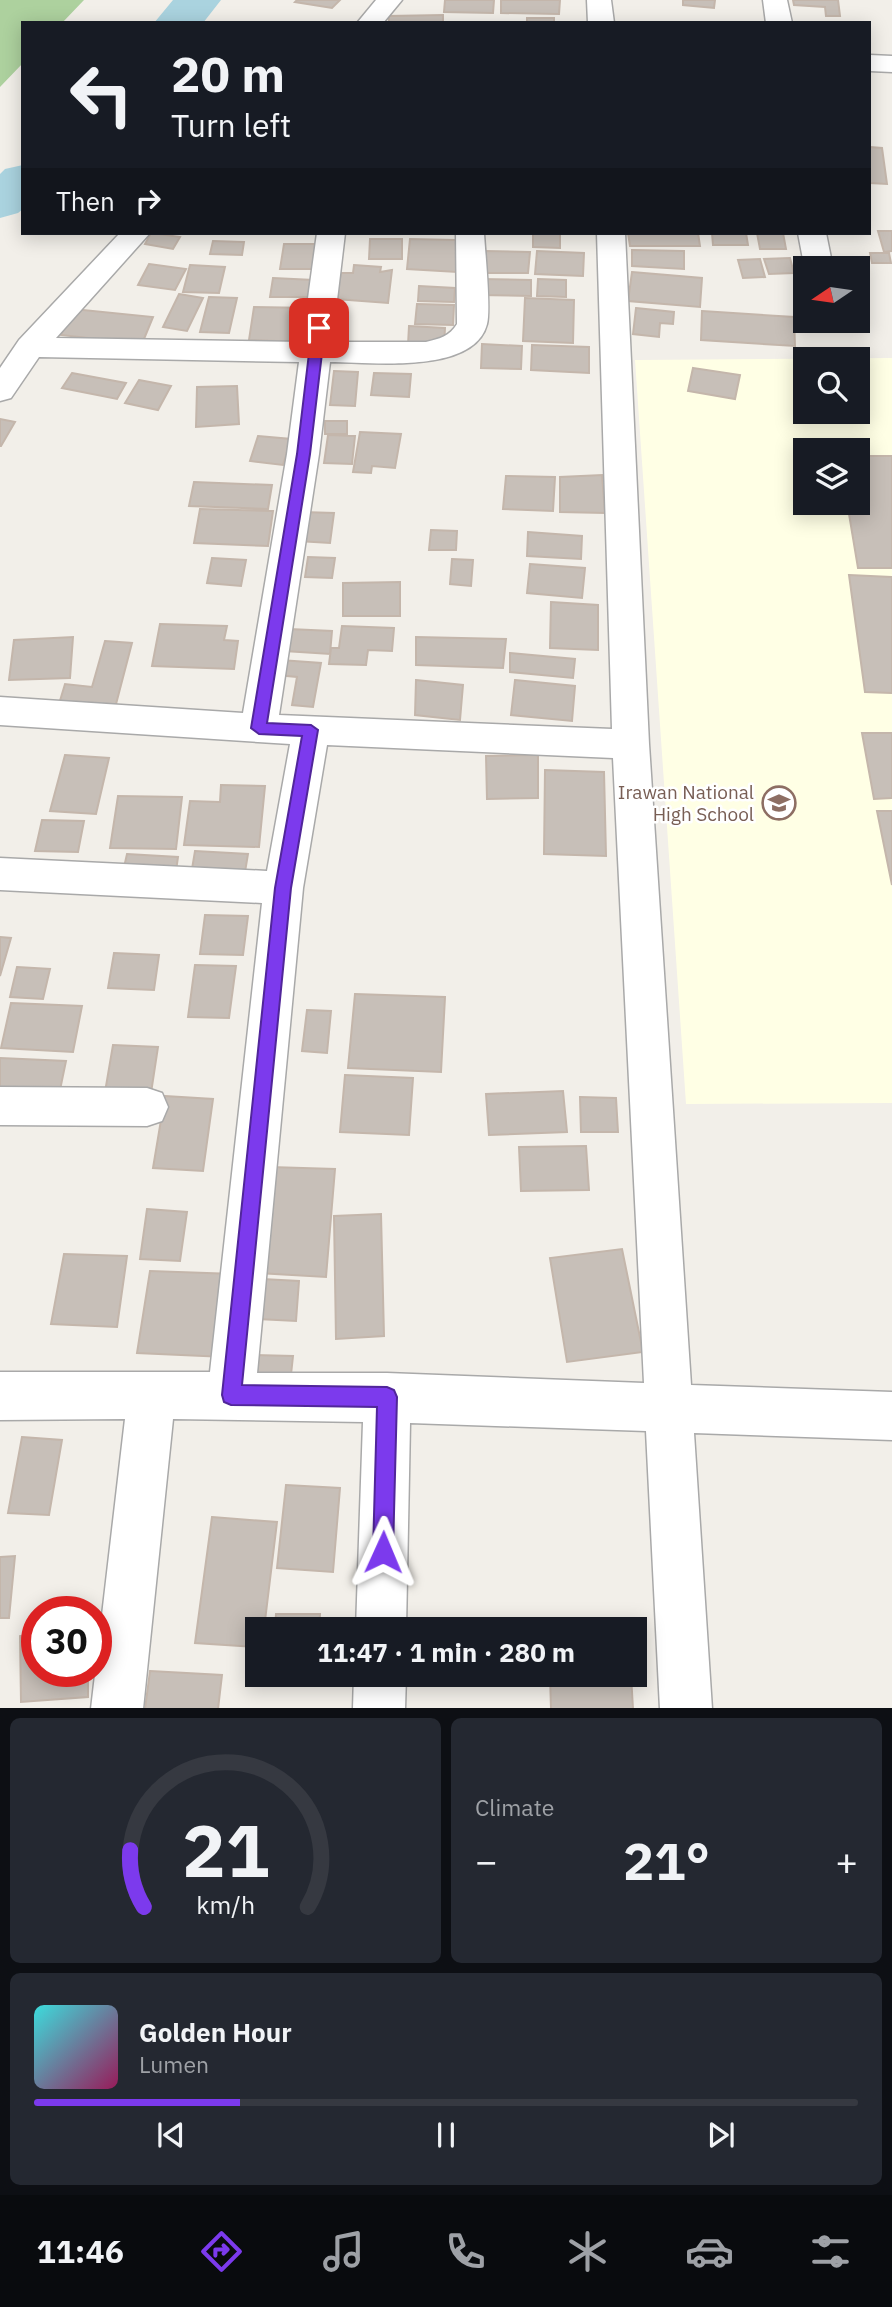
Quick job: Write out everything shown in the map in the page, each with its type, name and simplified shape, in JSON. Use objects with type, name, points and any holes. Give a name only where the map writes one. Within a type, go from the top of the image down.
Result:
[{"type":"street","points":[[371,21],[390,0]]},
{"type":"street","points":[[599,0],[601,21]]},
{"type":"street","points":[[775,0],[779,21]]},
{"type":"street","points":[[871,63],[892,64]]},
{"type":"street","points":[[0,391],[30,347],[134,235]]},
{"type":"street","points":[[259,728],[303,454],[331,235]]},
{"type":"street","points":[[30,347],[316,352],[426,352],[450,347],[465,337],[472,324],[470,235]]},
{"type":"street","points":[[611,235],[631,744],[686,1708]]},
{"type":"street","points":[[812,235],[816,256]]},
{"type":"street","points":[[0,711],[259,728],[631,744]]},
{"type":"street","points":[[231,1395],[283,888],[311,730]]},
{"type":"street","points":[[0,874],[283,888]]},
{"type":"street","points":[[0,1106],[147,1107]]},
{"type":"street","points":[[0,1396],[152,1394],[387,1397],[892,1416]]},
{"type":"street","points":[[117,1708],[152,1394]]},
{"type":"street","points":[[381,1617],[387,1397]]},
{"type":"street","points":[[379,1708],[380,1687]]},
{"type":"shaded area","name":"Irawan National High School","points":[[870,358],[892,358],[892,1103],[686,1104],[635,360],[793,359],[793,424],[870,424]]},
{"type":"green space","points":[[0,0],[84,0],[64,21],[21,21],[21,65],[0,87]]},
{"type":"building","points":[[340,0],[332,8],[295,2]]},
{"type":"building","points":[[445,0],[494,0],[493,13],[444,12]]},
{"type":"building","points":[[501,0],[560,0],[559,14],[501,13]]},
{"type":"building","points":[[683,0],[715,0],[714,8],[683,5]]},
{"type":"building","points":[[793,0],[838,0],[840,16],[826,16],[825,7],[794,5]]},
{"type":"building","points":[[443,15],[443,21],[389,21],[389,16]]},
{"type":"building","points":[[527,18],[554,18],[554,21],[527,21]]},
{"type":"building","points":[[871,147],[882,148],[887,184],[871,183]]},
{"type":"building","points":[[878,231],[892,231],[892,251],[884,252]]},
{"type":"building","points":[[150,235],[180,237],[173,249],[145,244]]},
{"type":"building","points":[[533,235],[560,235],[560,248],[533,247]]},
{"type":"building","points":[[628,235],[698,235],[700,246],[630,246]]},
{"type":"building","points":[[712,235],[746,235],[748,245],[713,245]]},
{"type":"building","points":[[757,235],[783,235],[786,249],[760,249]]},
{"type":"building","points":[[370,239],[402,239],[402,259],[369,259]]},
{"type":"building","points":[[410,239],[456,240],[457,272],[407,269]]},
{"type":"building","points":[[213,241],[244,242],[242,255],[210,254]]},
{"type":"building","points":[[284,244],[320,244],[316,269],[280,269]]},
{"type":"building","points":[[632,250],[684,251],[684,269],[632,266]]},
{"type":"building","points":[[485,251],[530,252],[528,273],[487,273]]},
{"type":"building","points":[[537,251],[584,253],[583,276],[535,274]]},
{"type":"building","points":[[870,253],[889,253],[891,263],[872,263]]},
{"type":"building","points":[[790,258],[793,273],[769,274],[764,259]]},
{"type":"building","points":[[760,259],[765,277],[743,278],[738,260]]},
{"type":"building","points":[[149,264],[186,269],[175,290],[138,285]]},
{"type":"building","points":[[190,265],[225,267],[219,293],[183,292]]},
{"type":"building","points":[[354,265],[381,267],[380,272],[392,270],[388,303],[336,299],[341,273],[353,273]]},
{"type":"building","points":[[632,272],[702,278],[700,307],[628,301]]},
{"type":"building","points":[[273,278],[313,280],[308,297],[270,297]]},
{"type":"building","points":[[479,279],[531,280],[531,296],[478,295]]},
{"type":"building","points":[[538,279],[566,280],[566,297],[537,296]]},
{"type":"building","points":[[419,286],[455,288],[454,302],[418,301]]},
{"type":"building","points":[[179,294],[203,298],[187,331],[163,327]]},
{"type":"building","points":[[209,297],[237,298],[229,333],[200,332]]},
{"type":"building","points":[[525,298],[574,300],[573,343],[523,341]]},
{"type":"building","points":[[417,304],[454,305],[453,325],[415,324]]},
{"type":"building","points":[[254,307],[312,308],[305,342],[249,340]]},
{"type":"building","points":[[636,308],[674,312],[673,324],[660,323],[659,337],[633,334]]},
{"type":"building","points":[[73,309],[153,317],[142,344],[61,335]]},
{"type":"building","points":[[702,311],[793,317],[795,346],[701,340]]},
{"type":"building","points":[[409,326],[445,328],[444,346],[408,345]]},
{"type":"building","points":[[482,344],[522,346],[521,369],[481,368]]},
{"type":"building","points":[[532,345],[589,347],[589,373],[531,370]]},
{"type":"building","points":[[693,368],[740,375],[735,399],[688,391]]},
{"type":"building","points":[[334,371],[358,372],[355,406],[330,405]]},
{"type":"building","points":[[72,373],[126,383],[117,399],[62,388]]},
{"type":"building","points":[[374,373],[411,374],[409,397],[371,395]]},
{"type":"building","points":[[139,380],[171,386],[158,410],[125,403]]},
{"type":"building","points":[[237,386],[239,424],[196,427],[197,387]]},
{"type":"building","points":[[0,419],[15,422],[1,446],[0,446]]},
{"type":"building","points":[[325,421],[347,421],[347,434],[325,434]]},
{"type":"building","points":[[360,432],[401,434],[395,468],[372,466],[371,473],[353,472]]},
{"type":"building","points":[[328,435],[355,436],[352,464],[324,463]]},
{"type":"building","points":[[258,436],[291,439],[283,465],[250,461]]},
{"type":"building","points":[[870,456],[892,456],[892,568],[858,568],[849,515],[870,515]]},
{"type":"building","points":[[602,475],[605,513],[560,512],[560,477]]},
{"type":"building","points":[[506,476],[555,477],[553,511],[503,509]]},
{"type":"building","points":[[194,482],[272,485],[268,509],[189,506]]},
{"type":"building","points":[[200,509],[273,511],[268,546],[194,543]]},
{"type":"building","points":[[302,512],[334,513],[330,543],[298,541]]},
{"type":"building","points":[[431,530],[457,531],[456,550],[429,550]]},
{"type":"building","points":[[528,532],[582,536],[581,559],[527,556]]},
{"type":"building","points":[[308,557],[335,558],[332,578],[305,577]]},
{"type":"building","points":[[212,558],[246,560],[241,586],[207,583]]},
{"type":"building","points":[[452,559],[473,560],[471,586],[450,584]]},
{"type":"building","points":[[530,564],[585,568],[582,598],[527,593]]},
{"type":"building","points":[[849,575],[892,577],[892,693],[865,692]]},
{"type":"building","points":[[400,582],[400,616],[343,616],[343,583]]},
{"type":"building","points":[[551,602],[598,605],[598,650],[550,648]]},
{"type":"building","points":[[160,624],[227,626],[224,640],[238,641],[234,669],[152,666]]},
{"type":"building","points":[[342,626],[394,628],[392,651],[368,650],[366,665],[329,664],[331,648],[339,648]]},
{"type":"building","points":[[289,629],[332,631],[330,654],[285,651]]},
{"type":"building","points":[[73,637],[70,678],[9,680],[14,640]]},
{"type":"building","points":[[416,637],[506,639],[503,668],[416,665]]},
{"type":"building","points":[[105,641],[132,643],[115,708],[59,704],[65,684],[92,687]]},
{"type":"building","points":[[510,653],[575,659],[573,678],[510,672]]},
{"type":"building","points":[[280,660],[321,663],[313,707],[292,705],[297,677],[277,675]]},
{"type":"building","points":[[416,680],[463,685],[460,720],[415,715]]},
{"type":"building","points":[[515,680],[575,686],[572,721],[511,715]]},
{"type":"building","points":[[862,733],[892,733],[892,798],[874,799]]},
{"type":"building","points":[[65,755],[109,758],[96,814],[50,811]]},
{"type":"building","points":[[538,755],[538,798],[487,799],[486,756]]},
{"type":"building","points":[[545,770],[604,772],[606,856],[544,854]]},
{"type":"building","points":[[221,785],[265,786],[259,847],[184,845],[190,801],[220,802]]},
{"type":"building","points":[[118,796],[182,797],[176,849],[110,848]]},
{"type":"building","points":[[877,811],[892,811],[892,885]]},
{"type":"building","points":[[42,820],[84,821],[78,852],[35,851]]},
{"type":"building","points":[[195,851],[248,854],[243,884],[190,881]]},
{"type":"building","points":[[127,854],[178,857],[175,878],[122,876]]},
{"type":"building","points":[[205,915],[248,916],[243,955],[200,954]]},
{"type":"building","points":[[0,937],[11,938],[0,976]]},
{"type":"building","points":[[114,953],[159,955],[154,990],[108,988]]},
{"type":"building","points":[[195,965],[236,966],[229,1018],[188,1017]]},
{"type":"building","points":[[17,967],[50,969],[43,999],[10,997]]},
{"type":"building","points":[[355,994],[445,997],[441,1072],[348,1068]]},
{"type":"building","points":[[11,1003],[82,1006],[73,1052],[1,1048]]},
{"type":"building","points":[[307,1010],[331,1011],[327,1053],[302,1051]]},
{"type":"building","points":[[113,1045],[158,1047],[151,1093],[105,1092]]},
{"type":"building","points":[[0,1058],[66,1061],[60,1090],[0,1087]]},
{"type":"building","points":[[345,1075],[413,1078],[409,1135],[340,1132]]},
{"type":"building","points":[[563,1091],[567,1132],[489,1135],[486,1094]]},
{"type":"building","points":[[165,1096],[213,1099],[203,1171],[153,1168]]},
{"type":"building","points":[[580,1097],[616,1098],[618,1132],[581,1132]]},
{"type":"building","points":[[586,1146],[589,1190],[521,1191],[519,1147]]},
{"type":"building","points":[[270,1167],[335,1169],[326,1277],[258,1273]]},
{"type":"building","points":[[147,1209],[187,1212],[180,1261],[140,1259]]},
{"type":"building","points":[[381,1214],[384,1336],[336,1339],[334,1216]]},
{"type":"building","points":[[622,1249],[643,1352],[567,1362],[550,1258]]},
{"type":"building","points":[[64,1254],[127,1256],[117,1327],[51,1324]]},
{"type":"building","points":[[150,1271],[234,1274],[225,1357],[137,1353]]},
{"type":"building","points":[[262,1279],[299,1281],[296,1321],[258,1319]]},
{"type":"building","points":[[251,1355],[293,1356],[289,1393],[247,1392]]},
{"type":"building","points":[[22,1437],[62,1440],[49,1515],[8,1513]]},
{"type":"building","points":[[286,1485],[340,1488],[333,1572],[277,1568]]},
{"type":"building","points":[[212,1517],[277,1522],[265,1617],[245,1617],[245,1646],[195,1643]]},
{"type":"building","points":[[15,1556],[9,1618],[0,1618],[0,1557]]},
{"type":"building","points":[[276,1614],[320,1614],[320,1617],[276,1617]]},
{"type":"building","points":[[20,1636],[21,1687],[88,1687],[88,1697],[21,1702]]},
{"type":"building","points":[[150,1671],[222,1675],[218,1708],[145,1708]]},
{"type":"building","points":[[550,1687],[632,1687],[633,1708],[551,1708]]},
{"type":"waterway","points":[[179,21],[198,0]]},
{"type":"waterway","points":[[0,202],[21,182]]},
{"type":"place","name":"Irawan National High School","points":[[779,803]]},
{"type":"route","points":[[319,328],[303,454],[259,728],[311,730],[283,888],[231,1395],[387,1397],[383,1552]]}]
